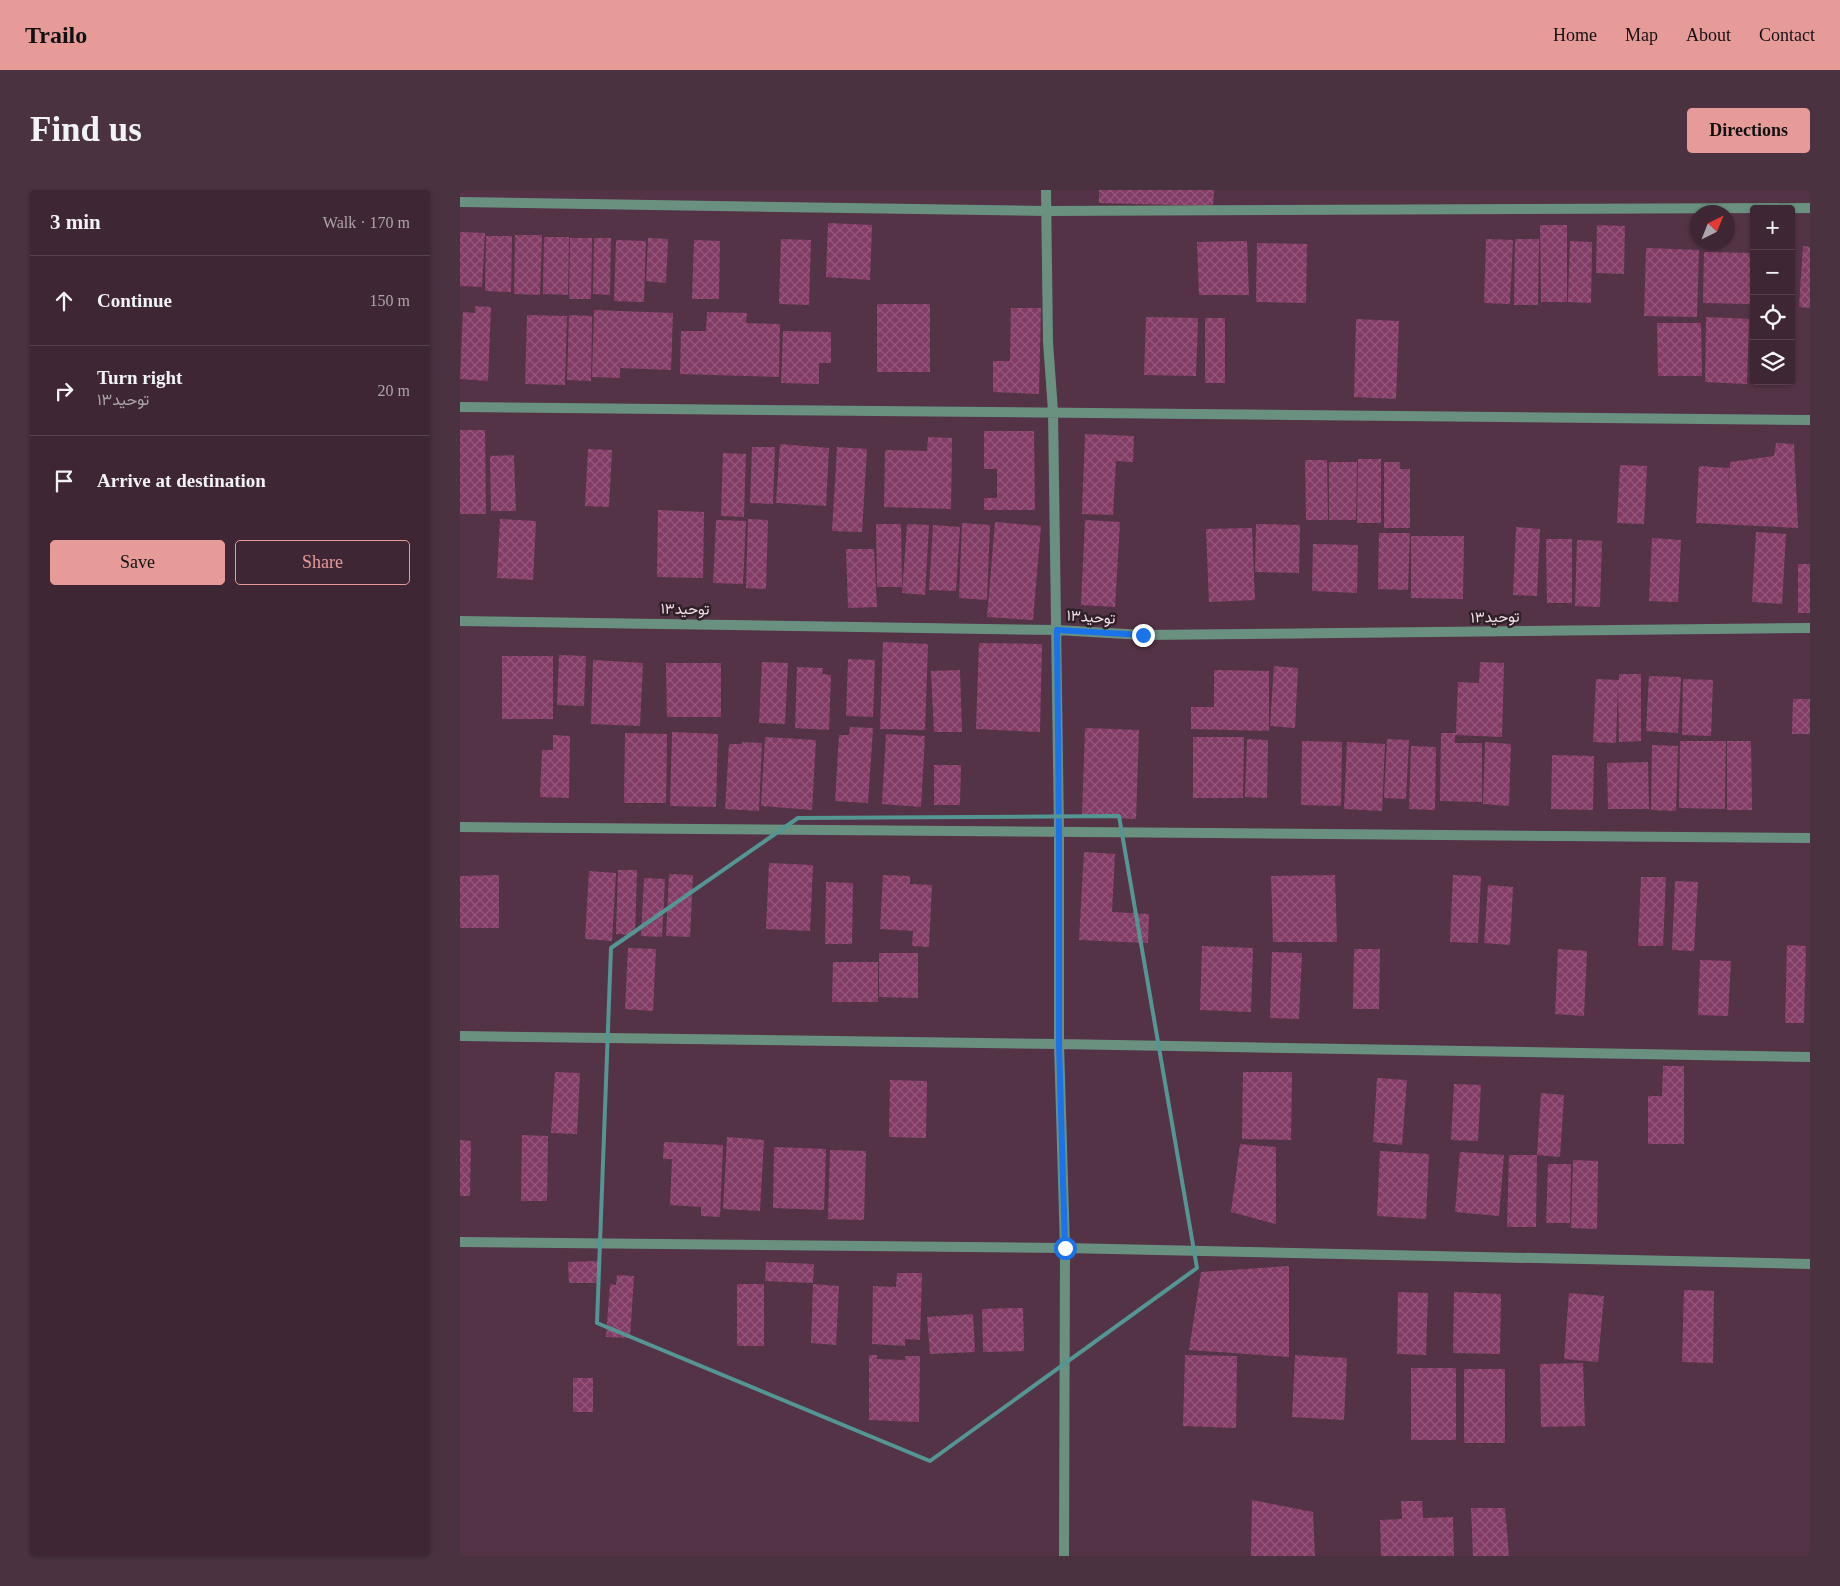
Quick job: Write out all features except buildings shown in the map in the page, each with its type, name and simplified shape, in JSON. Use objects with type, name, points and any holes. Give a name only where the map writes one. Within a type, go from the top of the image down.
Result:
[{"type":"street","points":[[1046,190],[1048,342],[1053,411],[1057,630],[1059,1044],[1065,1248],[1064,1556]]},
{"type":"street","points":[[460,202],[1046,211],[1810,208]]},
{"type":"street","points":[[460,406],[1810,420]]},
{"type":"street","name":"توحید۱۳","points":[[460,620],[1057,630],[1153,635],[1810,628]]},
{"type":"street","points":[[460,827],[1810,838]]},
{"type":"street","points":[[460,1036],[1810,1057]]},
{"type":"street","points":[[460,1242],[1065,1248],[1810,1264]]},
{"type":"highlighted area","points":[[1119,816],[1197,1268],[930,1461],[597,1323],[611,948],[798,818]]},
{"type":"route","points":[[1065,1248],[1059,1044],[1057,630],[1143,635]]}]
